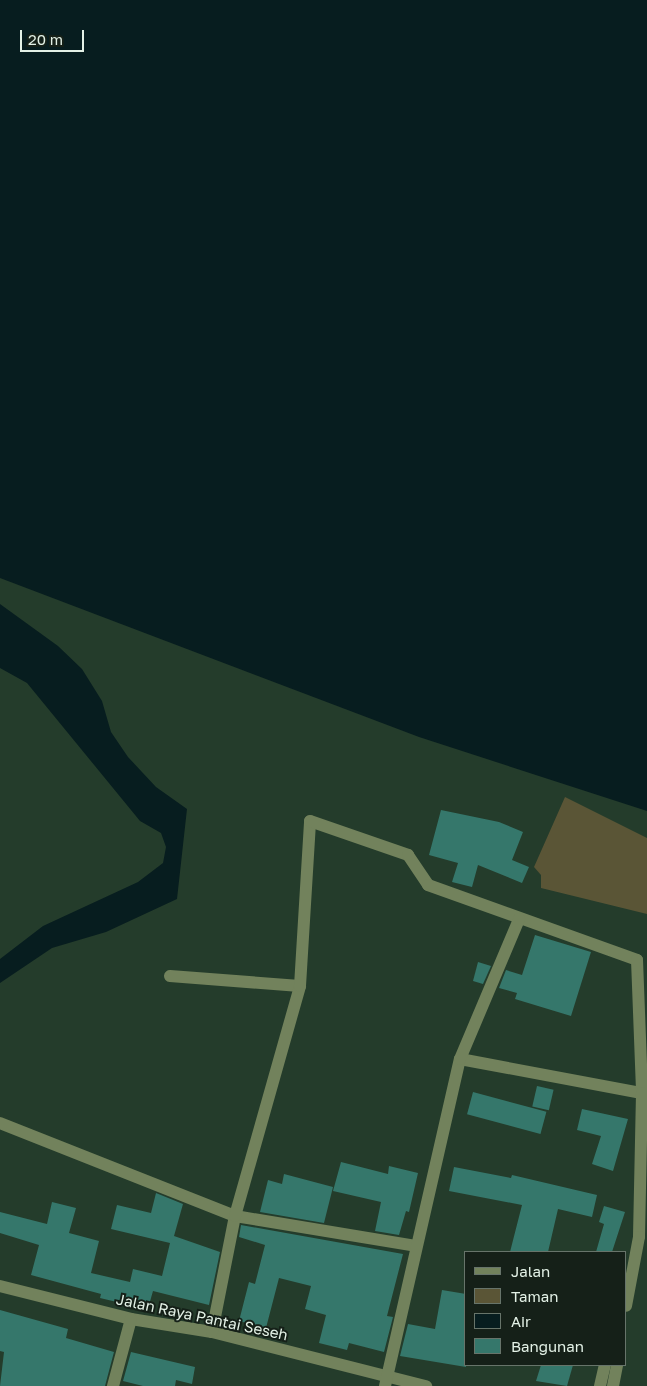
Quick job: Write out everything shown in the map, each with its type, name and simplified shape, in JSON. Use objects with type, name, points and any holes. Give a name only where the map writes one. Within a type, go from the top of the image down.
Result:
[{"type":"street","points":[[212,1332],[235,1216],[300,986],[310,821],[408,855],[428,885],[637,960],[642,1093],[640,1237],[627,1301]]},
{"type":"street","points":[[386,1382],[460,1059],[519,919]]},
{"type":"street","points":[[170,976],[300,986]]},
{"type":"street","points":[[460,1059],[642,1093]]},
{"type":"street","points":[[0,1123],[235,1216],[416,1246]]},
{"type":"street","name":"Jalan Raya Pantai Seseh","points":[[0,1286],[131,1319],[212,1332],[386,1382],[426,1386]]},
{"type":"street","points":[[117,1385],[131,1319]]},
{"type":"street","points":[[600,1386],[605,1366]]},
{"type":"street","points":[[613,1386],[617,1366]]},
{"type":"green space","points":[[565,797],[647,838],[647,914],[541,888],[541,875],[534,867]]},
{"type":"water","points":[[0,0],[647,0],[647,811],[419,737],[0,578]]},
{"type":"water","points":[[0,604],[58,646],[82,669],[102,701],[111,732],[128,757],[156,787],[187,809],[177,899],[106,932],[52,948],[0,983],[0,959],[43,926],[138,882],[163,863],[166,847],[161,833],[140,821],[27,683],[0,668]]},
{"type":"building","points":[[441,810],[499,822],[523,832],[512,860],[529,867],[522,883],[478,865],[472,887],[452,882],[458,863],[429,855]]},
{"type":"building","points":[[535,935],[591,952],[571,1016],[515,999],[517,993],[499,988],[506,970],[522,975]]},
{"type":"building","points":[[478,962],[491,966],[483,984],[473,981]]},
{"type":"building","points":[[537,1086],[554,1090],[549,1110],[532,1106]]},
{"type":"building","points":[[473,1092],[546,1112],[540,1134],[467,1114]]},
{"type":"building","points":[[582,1109],[628,1119],[613,1171],[592,1164],[601,1136],[577,1130]]},
{"type":"building","points":[[341,1162],[388,1174],[389,1166],[418,1173],[409,1212],[406,1211],[399,1235],[375,1231],[381,1202],[333,1191]]},
{"type":"building","points":[[454,1167],[511,1178],[512,1175],[597,1195],[592,1217],[558,1209],[548,1251],[510,1251],[522,1205],[449,1191]]},
{"type":"building","points":[[284,1174],[333,1187],[324,1223],[260,1212],[268,1180],[282,1184]]},
{"type":"building","points":[[156,1193],[183,1204],[174,1236],[220,1252],[209,1305],[153,1291],[149,1305],[122,1299],[121,1303],[100,1298],[101,1294],[31,1275],[39,1245],[0,1233],[0,1212],[47,1224],[52,1202],[76,1208],[69,1233],[99,1241],[91,1273],[130,1282],[133,1269],[162,1276],[170,1243],[111,1229],[117,1205],[151,1213]]},
{"type":"building","points":[[604,1206],[625,1212],[612,1251],[596,1251],[604,1224],[599,1222]]},
{"type":"building","points":[[241,1225],[403,1254],[387,1316],[393,1317],[384,1352],[349,1343],[347,1350],[319,1343],[326,1315],[305,1309],[311,1286],[279,1278],[266,1328],[239,1321],[249,1282],[255,1284],[265,1245],[239,1237]]},
{"type":"building","points":[[442,1290],[464,1294],[464,1366],[466,1367],[400,1356],[408,1324],[435,1329]]},
{"type":"building","points":[[0,1310],[68,1329],[66,1338],[114,1352],[105,1386],[0,1386],[4,1352],[0,1351]]},
{"type":"building","points":[[131,1352],[195,1367],[192,1384],[176,1380],[175,1386],[143,1386],[123,1381]]},
{"type":"building","points":[[541,1366],[573,1366],[567,1386],[536,1381]]}]
